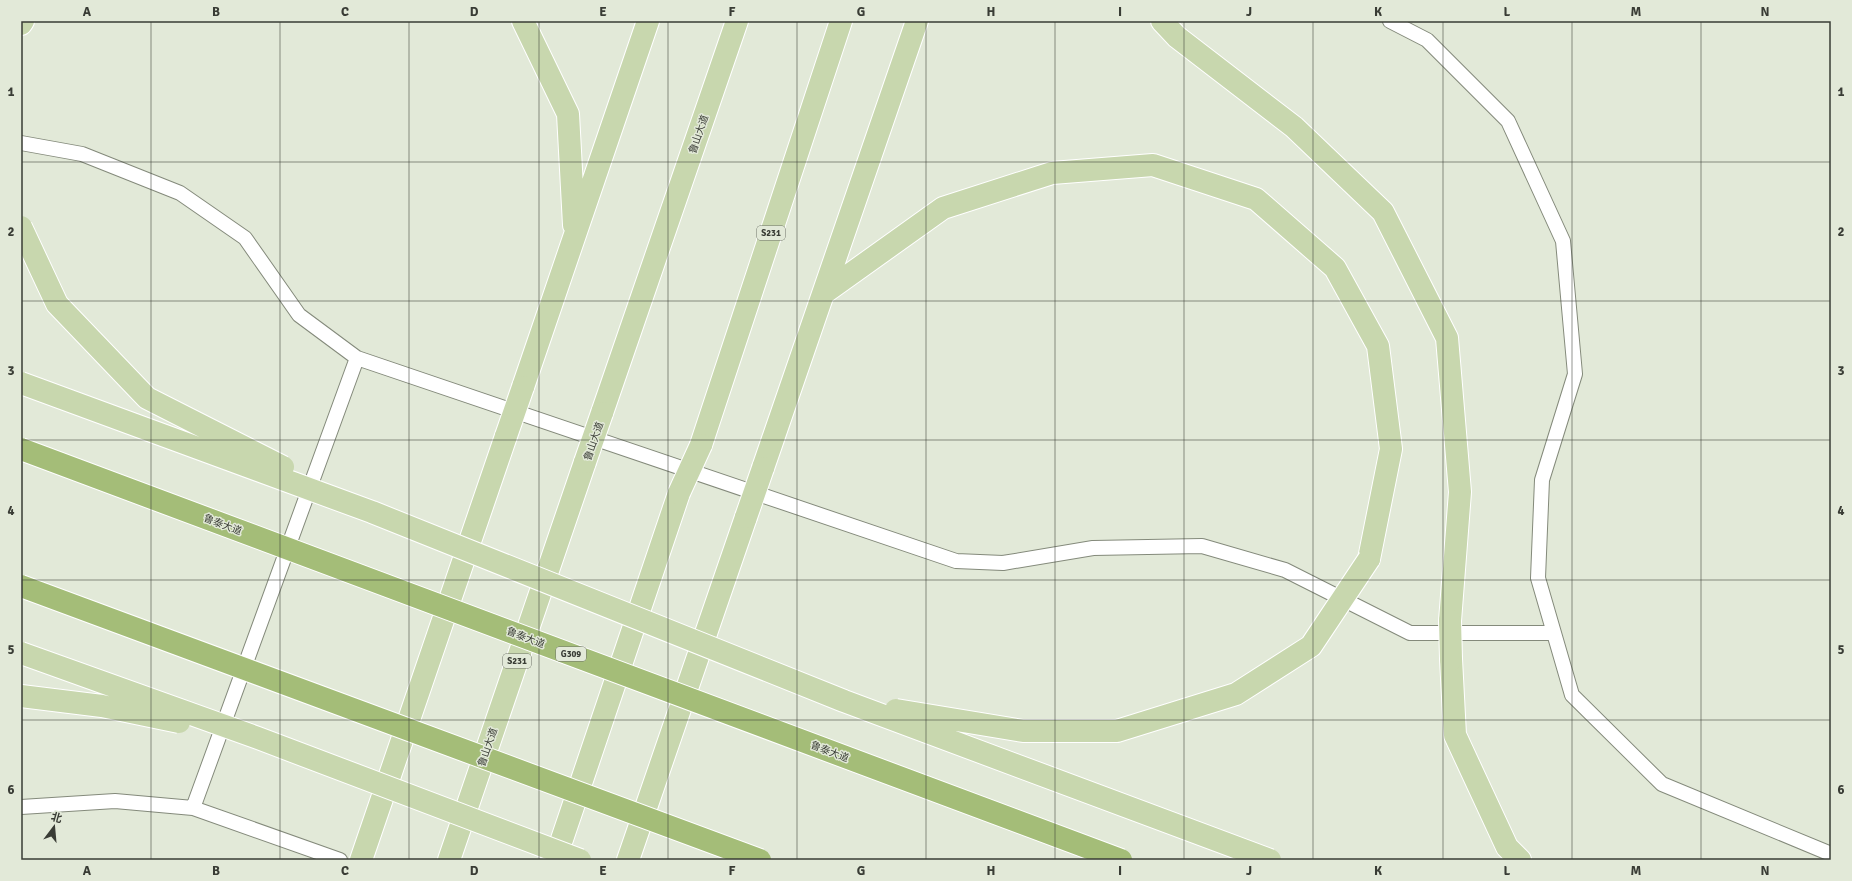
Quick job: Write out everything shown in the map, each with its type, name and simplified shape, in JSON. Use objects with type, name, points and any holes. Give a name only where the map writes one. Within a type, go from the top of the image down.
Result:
[{"type":"highway","name":"鲁泰大道","points":[[21,449],[1121,860]]},
{"type":"highway","points":[[21,586],[760,860]]},
{"type":"main road","points":[[523,21],[568,114],[575,235]]},
{"type":"main road","points":[[363,853],[648,21]]},
{"type":"main road","name":"鲁山大道","points":[[448,860],[737,21]]},
{"type":"main road","name":"S231","points":[[555,860],[679,493],[701,445],[841,21]]},
{"type":"main road","points":[[628,860],[918,21]]},
{"type":"main road","points":[[1162,21],[1177,37],[1294,127],[1383,212],[1447,338],[1460,492],[1450,621],[1455,735],[1507,847],[1520,860]]},
{"type":"main road","points":[[824,293],[943,208],[1052,173],[1153,165],[1256,199],[1335,268],[1378,346],[1391,449],[1369,559],[1311,646],[1236,694],[1118,731],[1023,731],[844,701]]},
{"type":"main road","points":[[21,228],[57,304],[147,398],[372,512]]},
{"type":"main road","points":[[21,383],[372,512],[844,701],[1270,860]]},
{"type":"main road","points":[[21,654],[258,738],[580,860]]},
{"type":"main road","points":[[21,696],[102,706],[258,738]]},
{"type":"lane","points":[[1390,21],[1427,40],[1508,121],[1563,241],[1575,374],[1542,480],[1538,578],[1572,695],[1662,784],[1831,854]]},
{"type":"lane","points":[[21,144],[82,154],[180,193],[245,238],[299,315],[357,358],[956,561],[1003,563],[1093,548],[1202,546],[1285,570],[1410,634],[1554,633]]},
{"type":"lane","points":[[193,808],[357,358]]},
{"type":"lane","points":[[21,807],[115,801],[193,808],[340,860]]}]
